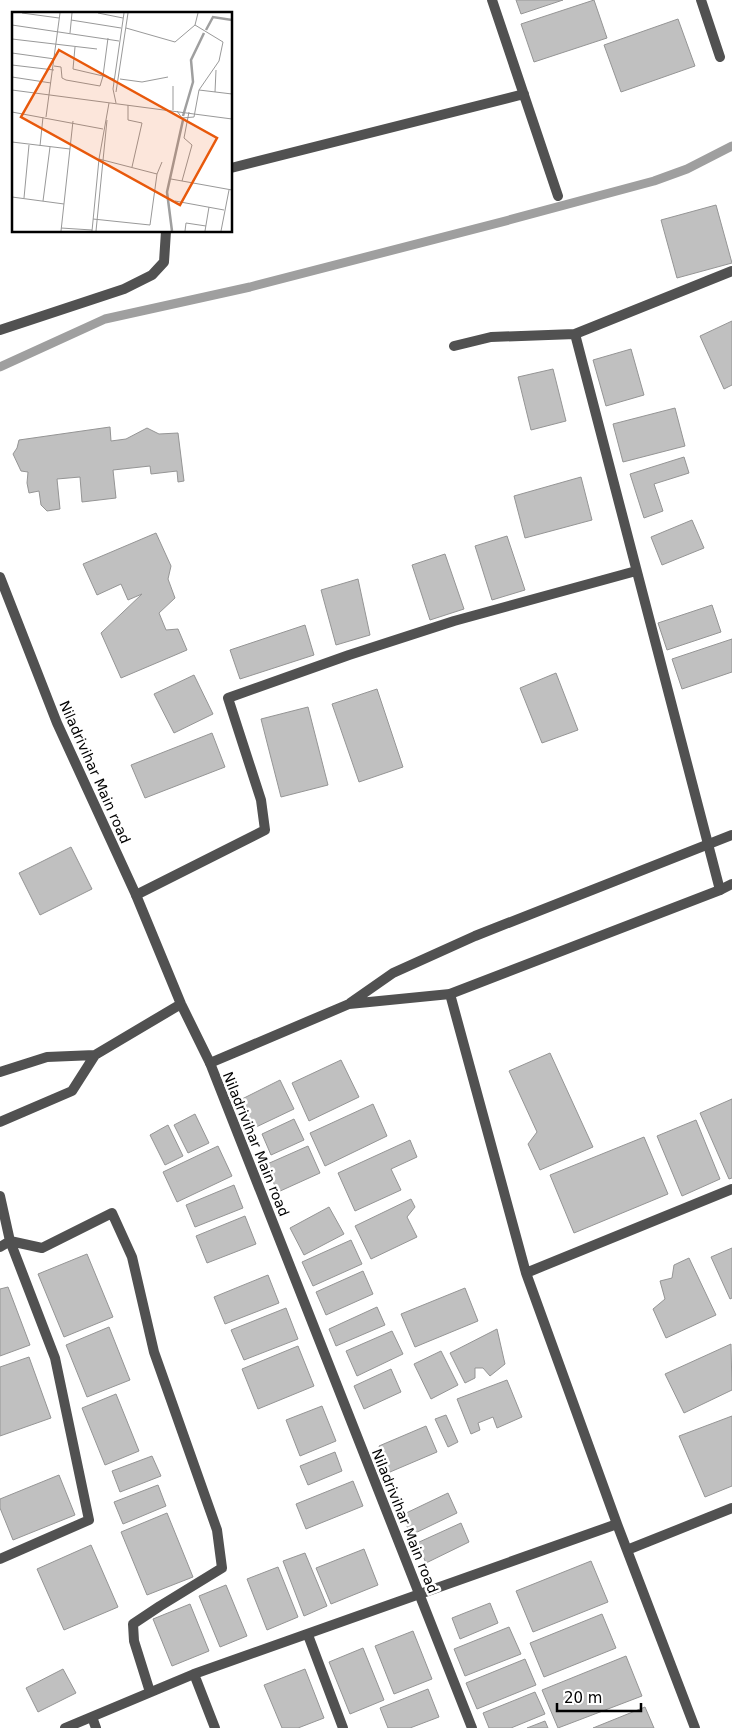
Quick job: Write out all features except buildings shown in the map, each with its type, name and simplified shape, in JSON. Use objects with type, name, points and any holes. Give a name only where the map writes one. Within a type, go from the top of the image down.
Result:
[{"type":"street","points":[[492,0],[558,196]]},
{"type":"street","points":[[701,0],[720,57]]},
{"type":"street","points":[[232,168],[524,94]]},
{"type":"street","points":[[0,330],[124,289],[152,275],[164,262],[166,232]]},
{"type":"street","points":[[454,346],[491,337],[574,334],[732,271]]},
{"type":"street","points":[[574,334],[720,890]]},
{"type":"street","points":[[136,895],[265,830],[262,800],[228,698],[349,655],[454,621],[636,571]]},
{"type":"street","name":"Niladrivihar Main road","points":[[0,577],[57,723],[136,895],[181,1004],[210,1063],[472,1728]]},
{"type":"street","points":[[210,1063],[349,1004],[393,973],[475,936],[732,835]]},
{"type":"street","points":[[349,1004],[450,994],[732,884]]},
{"type":"street","points":[[450,994],[526,1273],[617,1524],[695,1728]]},
{"type":"street","points":[[0,1122],[72,1090],[96,1055],[181,1004]]},
{"type":"street","points":[[0,1072],[47,1057],[96,1055]]},
{"type":"street","points":[[526,1273],[732,1189]]},
{"type":"street","points":[[0,1196],[10,1241],[55,1358],[89,1520],[0,1559]]},
{"type":"street","points":[[0,1247],[10,1241],[42,1248],[112,1213],[132,1257],[154,1352],[217,1530],[222,1568],[133,1624],[134,1641],[150,1692]]},
{"type":"street","points":[[628,1550],[732,1508]]},
{"type":"street","points":[[65,1728],[194,1674],[617,1524]]},
{"type":"street","points":[[308,1634],[343,1728]]},
{"type":"street","points":[[194,1674],[216,1728]]},
{"type":"street","points":[[92,1717],[96,1728]]},
{"type":"waterway","points":[[0,367],[105,319],[250,287],[654,181],[687,169],[732,146]]}]
